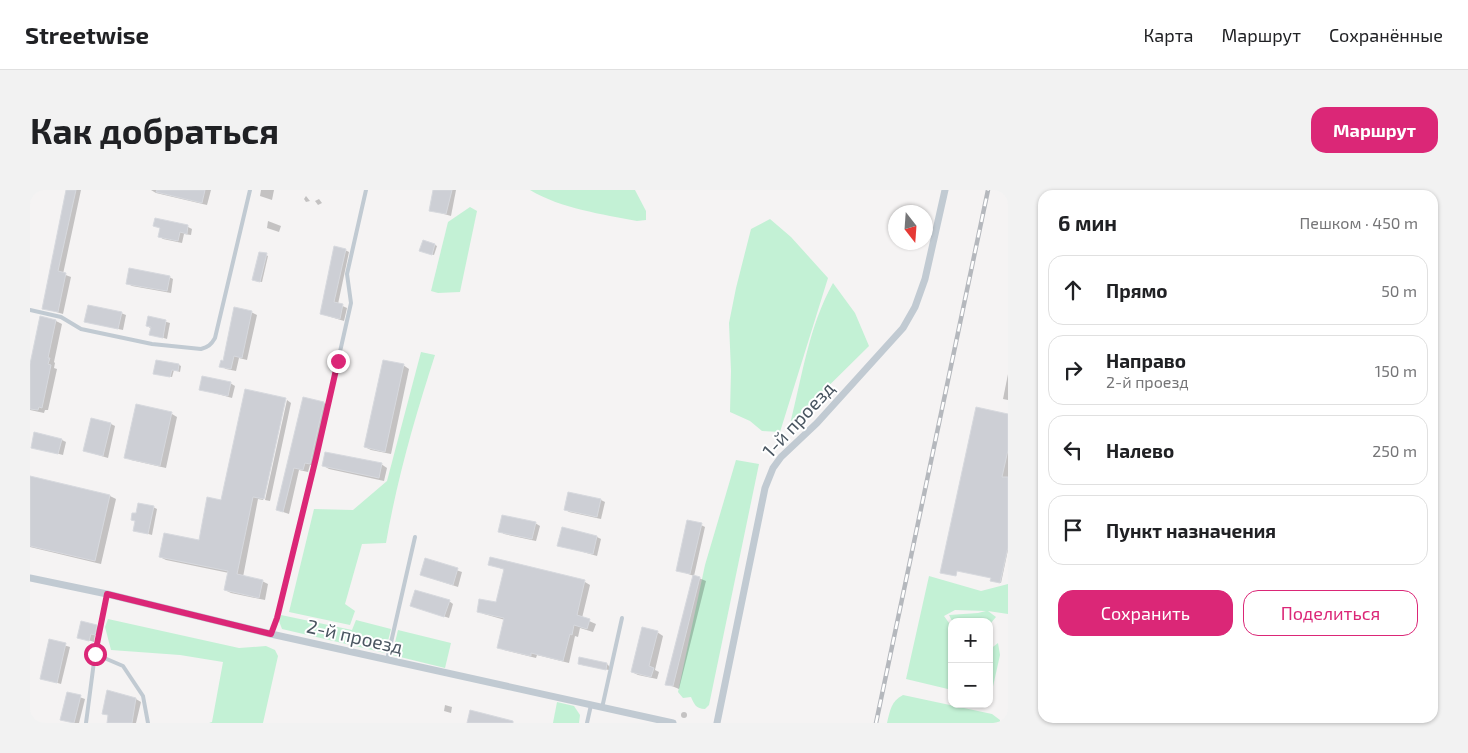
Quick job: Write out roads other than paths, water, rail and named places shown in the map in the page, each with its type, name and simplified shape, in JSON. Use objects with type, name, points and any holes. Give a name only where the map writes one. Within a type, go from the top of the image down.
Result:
[{"type":"street","name":"1-й проезд","points":[[717,723],[765,488],[773,468],[898,335],[910,317],[926,279],[946,190]]},
{"type":"street","name":"2-й проезд","points":[[30,578],[107,594],[271,634],[673,723]]},
{"type":"lane","points":[[30,310],[61,317],[81,329],[152,344],[201,350],[206,348],[212,344],[215,338],[250,190]]},
{"type":"lane","points":[[271,634],[277,618],[314,467],[351,302],[347,274],[366,190]]},
{"type":"lane","points":[[387,660],[415,537]]},
{"type":"lane","points":[[86,723],[95,654],[107,594]]},
{"type":"lane","points":[[602,708],[622,618]]},
{"type":"lane","points":[[95,654],[123,666],[143,696],[148,723]]},
{"type":"lane","points":[[587,723],[591,705]]},
{"type":"railway","points":[[876,723],[988,190]]}]
